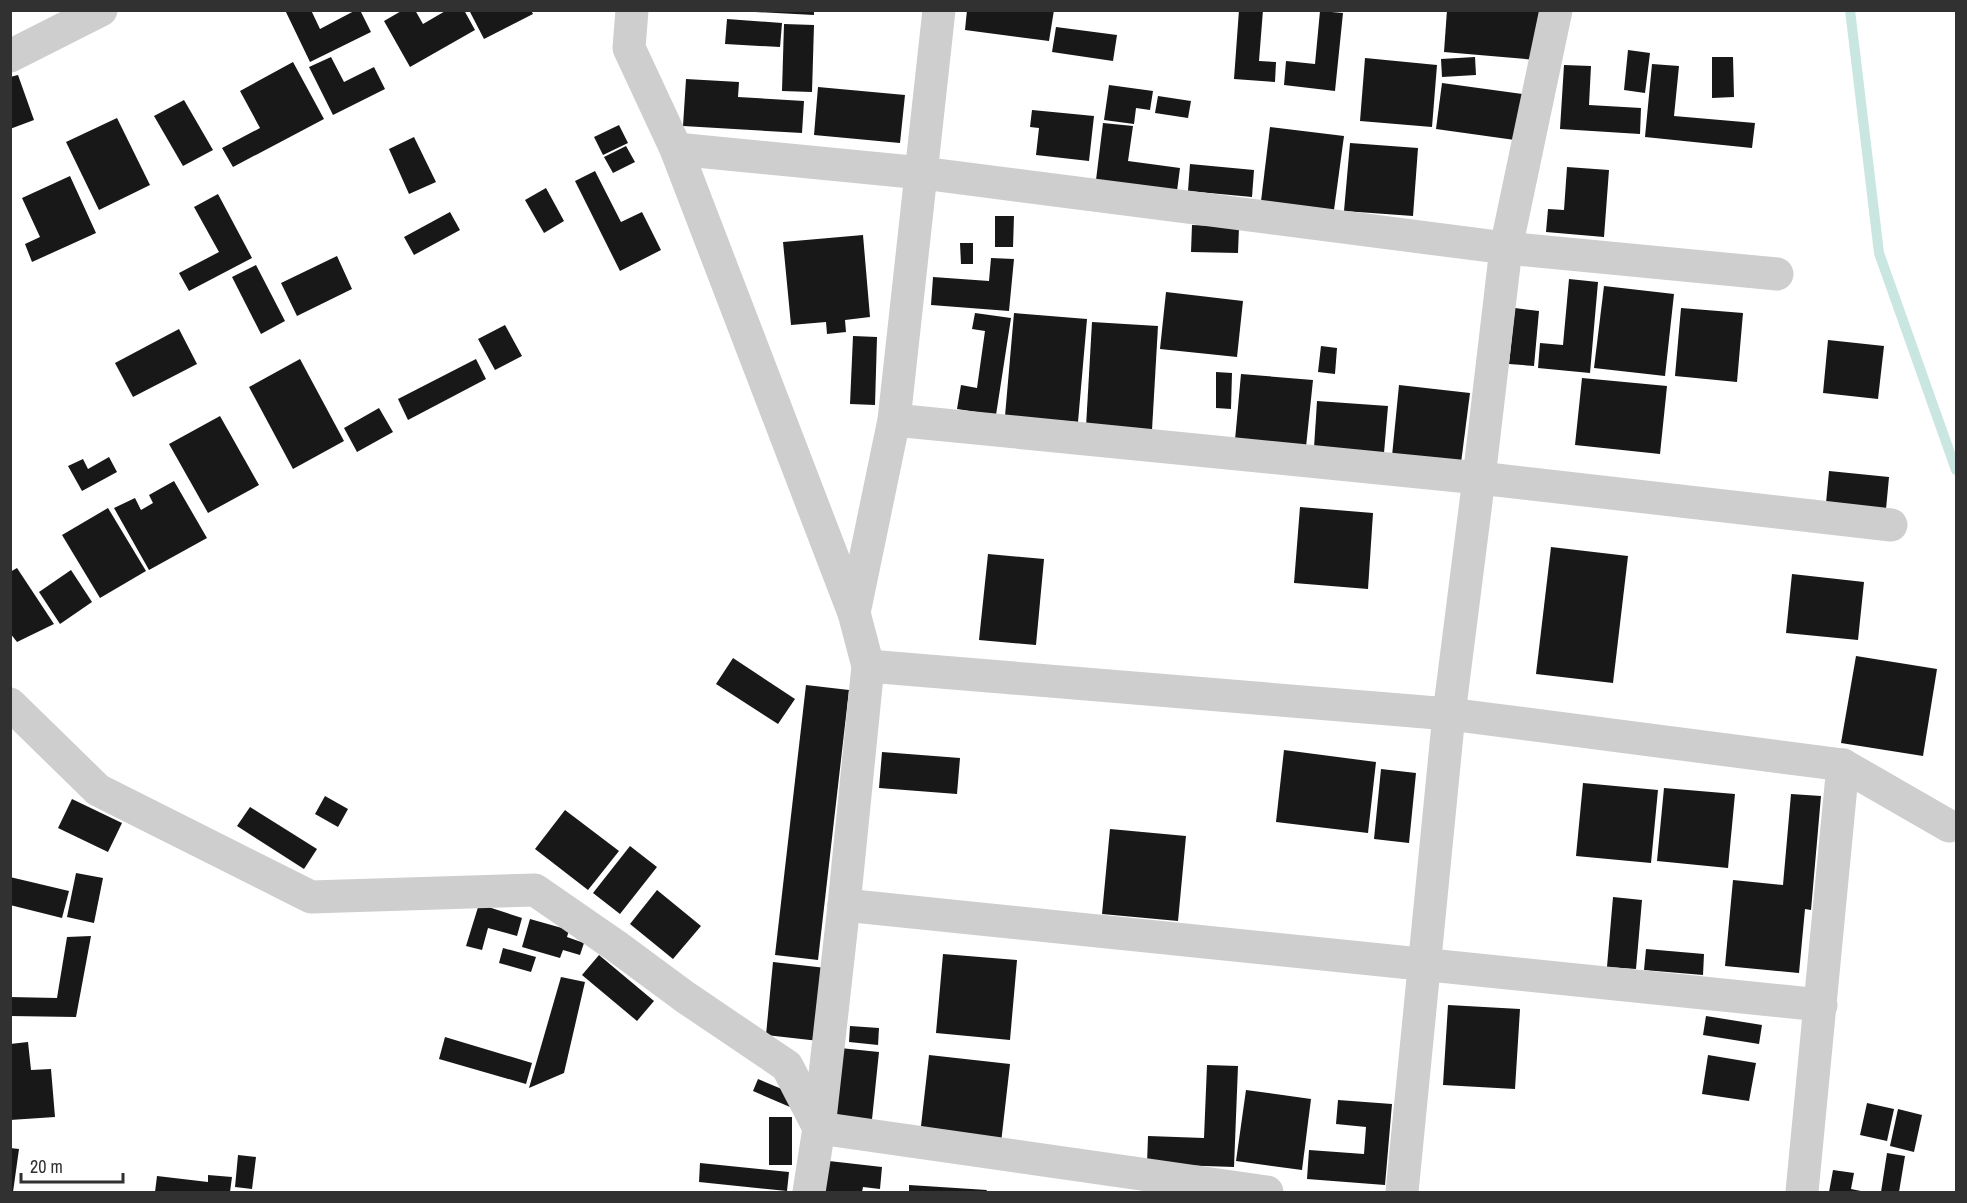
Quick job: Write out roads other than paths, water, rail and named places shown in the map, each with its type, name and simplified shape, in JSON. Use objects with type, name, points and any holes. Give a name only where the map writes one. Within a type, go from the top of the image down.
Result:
[{"type":"street","points":[[10,56],[101,10]]},
{"type":"street","points":[[632,10],[629,48],[676,149],[854,613],[868,666],[819,1128],[809,1192]]},
{"type":"street","points":[[854,613],[894,420],[939,10]]},
{"type":"street","points":[[1402,1192],[1449,714],[1506,248],[1556,10]]},
{"type":"street","points":[[676,149],[922,173],[1506,248],[1777,274]]},
{"type":"street","points":[[894,420],[1479,478],[1891,525]]},
{"type":"street","points":[[868,666],[1449,714],[1843,765],[1949,826]]},
{"type":"street","points":[[10,704],[98,790],[311,897],[535,890],[685,997],[787,1066],[819,1128]]},
{"type":"street","points":[[1802,1192],[1843,765]]},
{"type":"street","points":[[844,905],[1821,1005]]},
{"type":"street","points":[[819,1128],[1267,1192]]},
{"type":"waterway","points":[[1850,10],[1879,253],[1956,470]]}]
